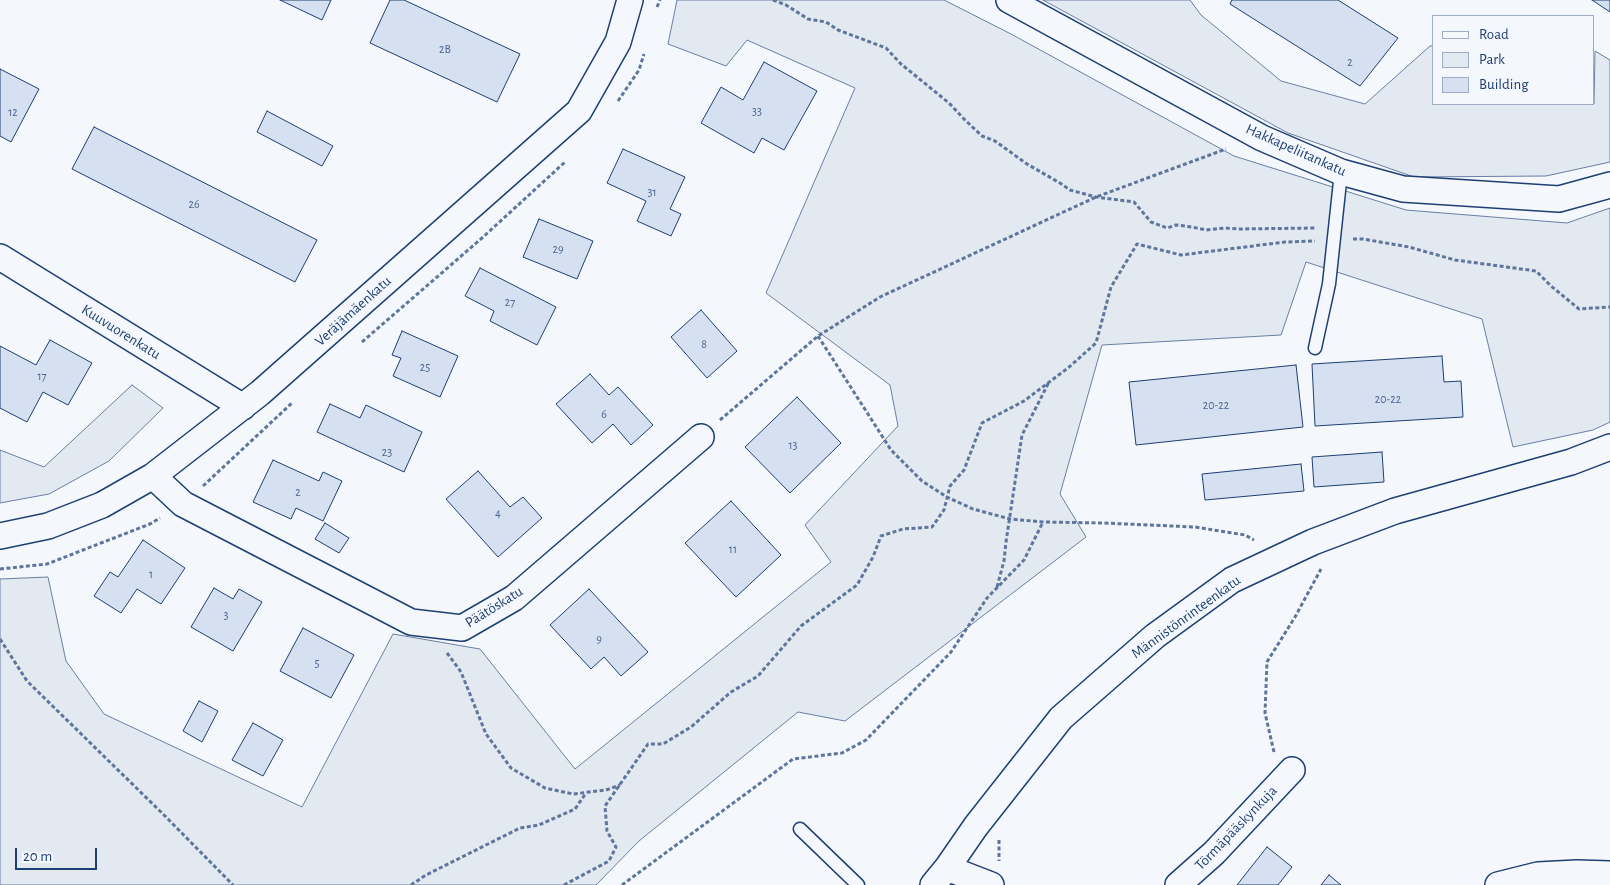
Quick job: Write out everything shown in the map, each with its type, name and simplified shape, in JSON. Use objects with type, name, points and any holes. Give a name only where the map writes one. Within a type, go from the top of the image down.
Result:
[{"type":"street","name":"Veräjämäenkatu","points":[[0,536],[48,526],[102,505],[152,476],[243,406],[579,110],[618,42],[630,0]]},
{"type":"street","name":"Hakkapeliitankatu","points":[[1009,0],[1262,138],[1342,172],[1403,189],[1559,199],[1610,185]]},
{"type":"street","name":"Kuuvuorenkatu","points":[[0,256],[243,406]]},
{"type":"street","name":"Päätöskatu","points":[[152,476],[183,504],[411,622],[462,628],[514,598],[701,437]]},
{"type":"street","name":"Männistönrinteenkatu","points":[[940,876],[976,826],[1061,718],[1155,636],[1232,580],[1313,542],[1395,511],[1571,462],[1610,447]]},
{"type":"street","name":"Törmäpääskynkuja","points":[[1178,885],[1214,853],[1287,776]]},
{"type":"street","points":[[1498,885],[1538,875],[1577,872],[1610,874]]},
{"type":"street","points":[[940,876],[988,884]]},
{"type":"lane","points":[[1315,348],[1329,284],[1342,172]]},
{"type":"lane","points":[[800,829],[858,885]]},
{"type":"path","points":[[774,0],[808,19],[826,22],[838,30],[886,48],[901,64],[949,104],[982,136],[995,141],[1027,164],[1070,190],[1096,197],[1134,202],[1151,222],[1167,228],[1176,225],[1206,230],[1225,228],[1335,227]]},
{"type":"path","points":[[701,437],[818,336],[880,297],[1096,197],[1203,157],[1262,138]]},
{"type":"path","points":[[564,885],[609,861],[616,847],[606,831],[605,806],[648,744],[663,744],[692,727],[730,692],[758,676],[801,626],[857,585],[873,557],[881,536],[903,529],[932,527],[944,510],[950,486],[964,470],[982,423],[1024,401],[1050,382],[1096,343],[1111,286],[1137,244],[1181,255],[1285,242],[1363,239],[1409,247],[1455,260],[1536,271],[1579,309],[1610,307]]},
{"type":"path","points":[[818,336],[891,450],[922,481],[947,497],[973,509],[1010,519],[1043,522],[1195,527],[1244,535],[1257,541],[1275,560]]},
{"type":"path","points":[[996,589],[1004,561],[1022,435],[1050,382]]},
{"type":"path","points":[[622,885],[793,759],[842,753],[866,740],[951,652],[988,598],[1024,560],[1043,522]]},
{"type":"path","points":[[1287,776],[1265,713],[1267,662],[1295,617],[1322,566],[1313,570]]},
{"type":"path","points":[[411,622],[437,639],[461,672],[486,734],[511,768],[545,788],[573,794],[606,790],[620,785]]},
{"type":"path","points":[[0,640],[27,681],[233,885]]},
{"type":"path","points":[[411,885],[426,875],[520,828],[539,825],[576,809],[586,792]]},
{"type":"path","points":[[988,884],[999,863],[999,837]]},
{"type":"green space","points":[[677,0],[944,0],[1011,34],[1234,156],[1406,210],[1567,223],[1610,208],[1610,422],[1593,430],[1513,447],[1482,319],[1306,262],[1281,335],[1102,345],[1060,494],[1086,537],[845,721],[798,712],[639,841],[596,885],[0,885],[0,579],[48,577],[66,661],[104,714],[302,807],[393,634],[480,649],[575,769],[831,562],[805,525],[898,426],[890,385],[766,293],[855,88],[747,40],[726,66],[668,44]]},
{"type":"green space","points":[[1043,0],[1190,0],[1201,15],[1281,81],[1365,104],[1430,46],[1432,46],[1432,105],[1595,105],[1595,51],[1610,60],[1610,162],[1546,176],[1414,177],[1288,133]]},
{"type":"green space","points":[[132,385],[163,408],[109,461],[49,494],[0,503],[0,450],[44,467]]},
{"type":"building","points":[[280,0],[331,0],[322,20]]},
{"type":"building","points":[[390,0],[404,0],[520,54],[497,102],[370,43]]},
{"type":"building","points":[[1232,0],[1338,0],[1398,38],[1360,86],[1230,4]]},
{"type":"building","points":[[1592,0],[1610,0],[1610,12]]},
{"type":"building","points":[[764,62],[817,91],[784,150],[762,138],[754,153],[701,123],[721,87],[743,100]]},
{"type":"building","points":[[0,69],[39,89],[11,142],[0,136]]},
{"type":"building","points":[[267,111],[333,146],[322,166],[257,132]]},
{"type":"building","points":[[94,127],[317,240],[295,282],[72,169]]},
{"type":"building","points":[[623,149],[685,177],[670,209],[681,214],[671,236],[637,221],[646,201],[607,183]]},
{"type":"building","points":[[539,219],[593,241],[577,279],[523,257]]},
{"type":"building","points":[[480,268],[556,307],[537,345],[490,321],[494,311],[465,296]]},
{"type":"building","points":[[701,310],[737,351],[707,378],[671,337]]},
{"type":"building","points":[[402,331],[458,356],[440,397],[393,376],[401,358],[392,355]]},
{"type":"building","points":[[50,340],[92,363],[68,405],[43,392],[27,422],[0,408],[0,346],[36,365]]},
{"type":"building","points":[[1442,356],[1444,382],[1461,381],[1463,417],[1315,426],[1312,364]]},
{"type":"building","points":[[1296,365],[1303,427],[1136,445],[1129,382]]},
{"type":"building","points":[[590,374],[609,395],[618,387],[653,425],[631,445],[613,424],[592,443],[556,404]]},
{"type":"building","points":[[797,397],[841,443],[790,493],[745,447]]},
{"type":"building","points":[[330,404],[360,418],[366,405],[422,432],[404,472],[317,432]]},
{"type":"building","points":[[1382,452],[1384,482],[1314,487],[1312,457]]},
{"type":"building","points":[[273,460],[319,481],[323,472],[342,481],[323,521],[296,508],[291,519],[253,502]]},
{"type":"building","points":[[1301,464],[1304,491],[1205,500],[1202,474]]},
{"type":"building","points":[[478,471],[510,507],[523,497],[542,518],[498,557],[446,499]]},
{"type":"building","points":[[731,501],[781,555],[736,597],[685,543]]},
{"type":"building","points":[[325,523],[349,538],[339,553],[315,539]]},
{"type":"building","points":[[143,540],[185,568],[161,604],[137,589],[121,613],[94,596],[110,572],[118,577]]},
{"type":"building","points":[[214,588],[233,599],[239,589],[262,602],[233,651],[191,627]]},
{"type":"building","points":[[589,589],[648,652],[621,676],[604,657],[591,669],[550,625]]},
{"type":"building","points":[[303,628],[354,655],[331,698],[280,671]]},
{"type":"building","points":[[199,701],[218,711],[202,742],[183,731]]},
{"type":"building","points":[[253,723],[283,740],[263,776],[232,760]]},
{"type":"building","points":[[1267,847],[1292,867],[1278,885],[1237,885]]},
{"type":"building","points":[[1329,875],[1341,885],[1321,885]]}]
